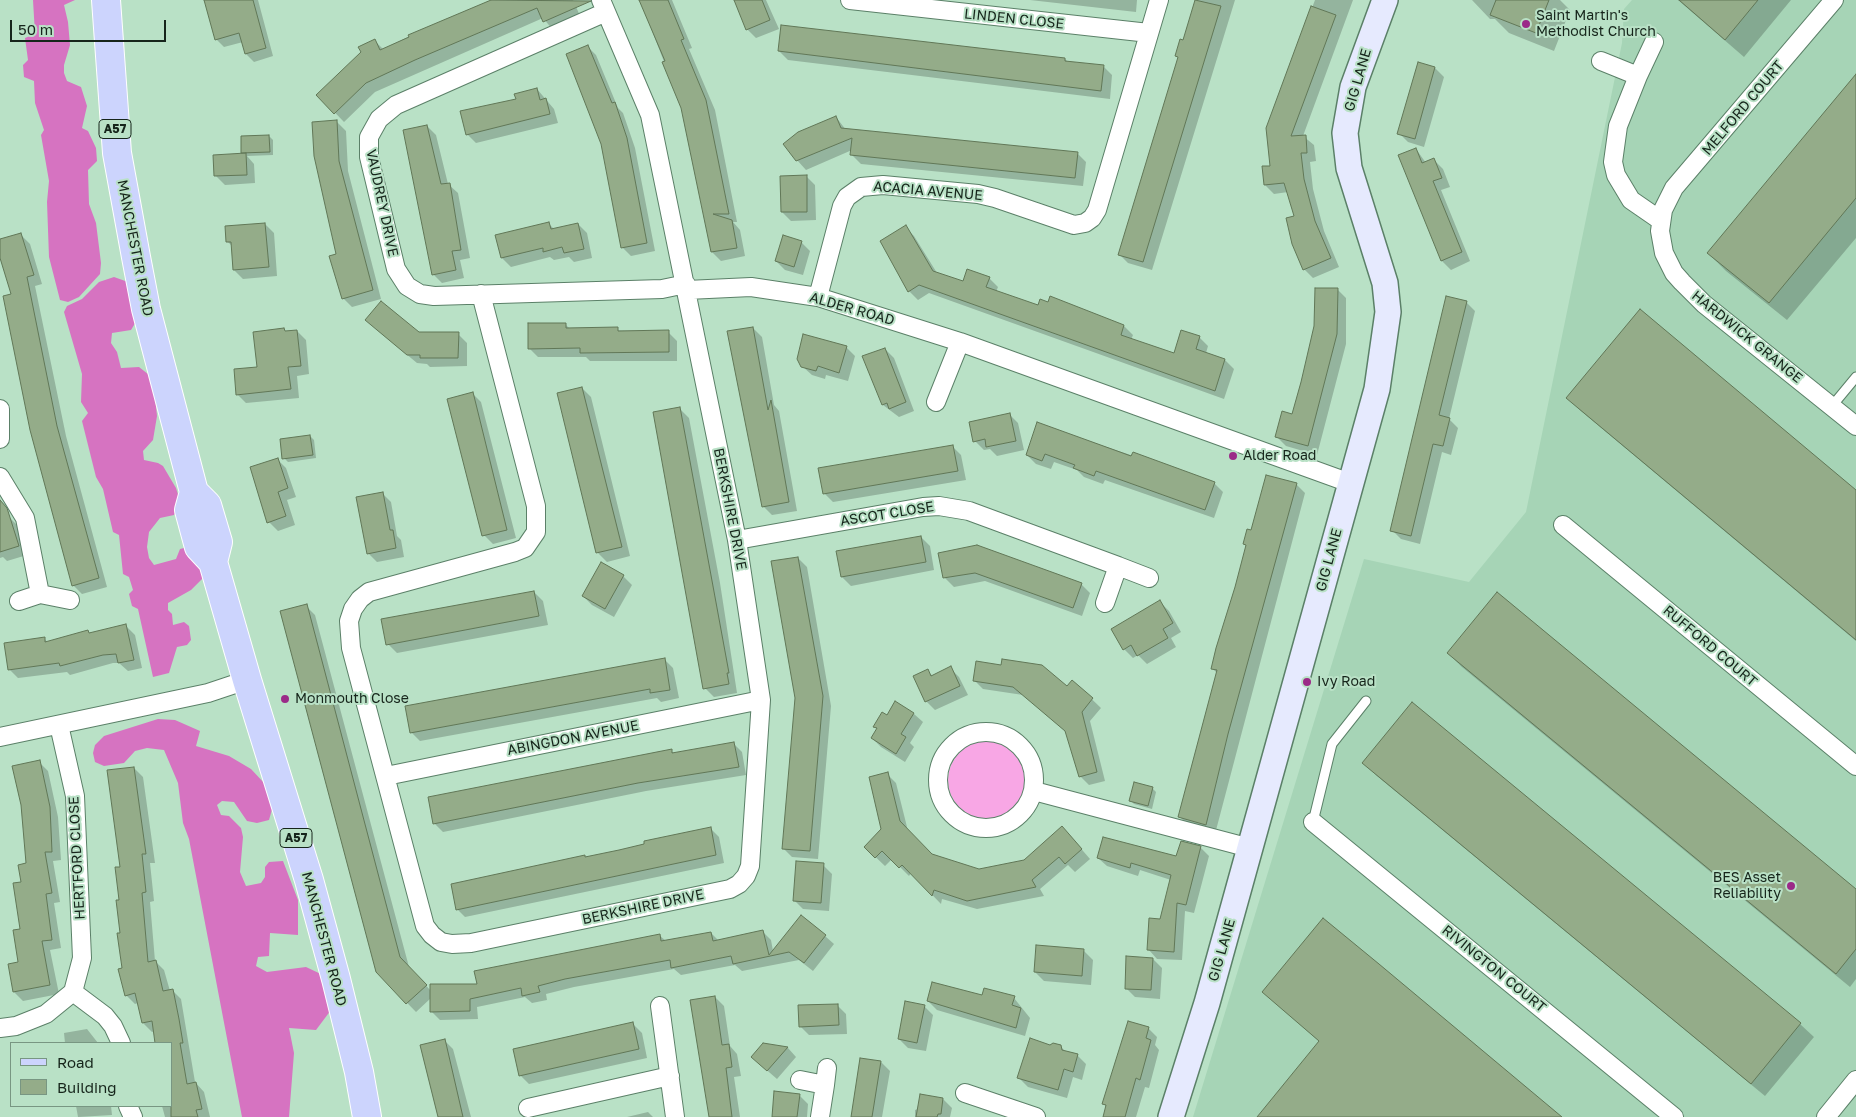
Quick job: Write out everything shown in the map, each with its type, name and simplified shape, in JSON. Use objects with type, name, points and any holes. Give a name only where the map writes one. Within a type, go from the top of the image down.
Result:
[{"type":"main road","name":"MANCHESTER ROAD","points":[[106,0],[120,166],[146,309],[194,492],[189,510],[199,547],[213,562],[247,680],[309,880],[359,1072],[367,1117]]},
{"type":"street","name":"LINDEN CLOSE","points":[[850,0],[1149,33]]},
{"type":"street","name":"ACACIA AVENUE","points":[[818,297],[842,206],[847,197],[861,187],[883,185],[978,194],[995,198],[1064,224],[1085,224],[1092,218],[1097,210],[1159,0]]},
{"type":"street","name":"GIG LANE","points":[[1171,1117],[1207,1003],[1377,389],[1388,312],[1385,283],[1349,168],[1345,133],[1352,88],[1385,0]]},
{"type":"street","name":"MELFORD COURT","points":[[1660,220],[1674,188],[1834,0]]},
{"type":"street","name":"BERKSHIRE DRIVE","points":[[481,294],[536,506],[538,521],[536,532],[525,548],[515,552],[378,589],[360,599],[353,609],[349,621],[351,648],[425,926],[441,942],[452,944],[471,943],[730,889],[739,884],[746,876],[750,866],[762,700],[737,540],[650,115],[604,6]]},
{"type":"street","name":"VAUDREY DRIVE","points":[[604,6],[396,105],[379,119],[370,137],[370,157],[396,270],[407,286],[420,294],[434,296],[686,287]]},
{"type":"street","points":[[1654,42],[1618,126],[1613,162],[1616,175],[1631,200],[1660,220]]},
{"type":"street","points":[[1601,61],[1638,76]]},
{"type":"street","name":"HARDWICK GRANGE","points":[[1660,220],[1664,252],[1674,273],[1682,282],[1704,304],[1856,426]]},
{"type":"street","name":"ALDER ROAD","points":[[686,287],[752,287],[818,297],[960,342],[1350,483]]},
{"type":"street","points":[[936,402],[960,342]]},
{"type":"street","points":[[0,410],[0,439]]},
{"type":"street","points":[[0,477],[25,518],[36,562],[40,594]]},
{"type":"street","name":"ASCOT CLOSE","points":[[737,540],[923,506],[939,506],[969,511],[1149,578]]},
{"type":"street","name":"RUFFORD COURT","points":[[1563,525],[1856,766]]},
{"type":"street","points":[[1105,602],[1118,566]]},
{"type":"street","points":[[19,602],[40,594],[70,600]]},
{"type":"street","points":[[0,737],[208,693],[247,680]]},
{"type":"street","name":"ABINGDON AVENUE","points":[[386,776],[762,700]]},
{"type":"street","name":"HERTFORD CLOSE","points":[[59,724],[75,796],[78,842],[82,958],[73,992]]},
{"type":"street","points":[[991,732],[1007,736],[1020,746],[1030,759],[1034,775],[1034,791],[1028,806],[1017,817],[1004,825],[989,829],[973,827],[959,820],[944,803],[938,781],[940,765],[948,750],[960,740],[975,733],[991,732]]},
{"type":"street","points":[[1034,791],[1250,848]]},
{"type":"street","name":"RIVINGTON COURT","points":[[1313,822],[1674,1117]]},
{"type":"street","points":[[0,1028],[16,1026],[46,1014],[73,992],[104,1016],[113,1026],[120,1042]]},
{"type":"street","points":[[660,1006],[675,1117]]},
{"type":"street","points":[[528,1106],[670,1076]]},
{"type":"street","points":[[800,1080],[826,1076],[820,1117]]},
{"type":"street","points":[[1826,1117],[1856,1080]]},
{"type":"street","points":[[965,1093],[1036,1117]]},
{"type":"lane","points":[[1832,406],[1856,377]]},
{"type":"lane","points":[[1313,822],[1332,744],[1366,701]]},
{"type":"shaded area","points":[[33,0],[75,0],[64,5],[70,45],[64,65],[64,73],[67,81],[81,87],[87,106],[82,128],[88,131],[96,148],[97,161],[88,170],[89,204],[96,223],[101,263],[100,274],[79,297],[68,302],[60,300],[49,257],[47,202],[49,181],[41,135],[44,130],[35,103],[34,81],[24,77],[23,65],[28,60],[25,38],[35,34]]},
{"type":"shaded area","points":[[1632,0],[1856,0],[1856,1117],[1193,1117],[1364,559],[1469,582],[1526,512],[1622,43],[1624,9]]},
{"type":"shaded area","points":[[114,277],[128,282],[137,320],[131,330],[112,333],[111,343],[117,352],[121,368],[139,367],[153,378],[157,416],[153,440],[143,451],[144,460],[163,466],[176,488],[181,504],[174,515],[160,518],[149,532],[147,547],[149,558],[154,565],[176,559],[180,549],[192,546],[207,569],[203,578],[191,590],[168,603],[168,610],[172,614],[173,625],[184,622],[189,626],[191,640],[187,645],[177,647],[169,673],[153,677],[138,609],[132,606],[129,594],[133,590],[129,577],[123,574],[119,535],[113,532],[103,489],[96,477],[82,421],[88,413],[81,402],[82,374],[64,312],[67,306],[82,299],[99,282]]},
{"type":"shaded area","points":[[158,719],[175,720],[200,731],[196,746],[229,756],[251,769],[265,784],[273,806],[269,820],[257,823],[247,821],[234,802],[222,801],[217,805],[221,815],[229,816],[241,828],[243,837],[240,872],[246,886],[261,883],[265,877],[265,867],[269,862],[283,861],[298,900],[298,935],[270,933],[269,956],[258,957],[256,966],[267,972],[306,967],[323,975],[331,1010],[316,1030],[289,1028],[294,1053],[289,1117],[242,1117],[189,839],[183,823],[178,783],[164,750],[147,748],[135,751],[124,763],[104,766],[95,762],[93,753],[95,745],[104,736]]},
{"type":"shaded area","points":[[979,741],[995,741],[1009,747],[1020,758],[1026,772],[1026,788],[1020,802],[1009,813],[995,819],[979,819],[965,813],[954,802],[948,788],[948,772],[954,758],[965,747]]},
{"type":"building","points":[[204,0],[253,0],[266,48],[245,54],[239,33],[215,40]]},
{"type":"building","points":[[491,0],[591,1],[543,22],[537,8],[415,60],[366,83],[334,114],[316,95],[361,52],[358,47],[375,39],[380,50],[409,37],[408,35]]},
{"type":"building","points":[[639,0],[668,0],[684,39],[681,40],[706,100],[729,214],[713,214],[732,220],[737,248],[711,252],[681,108],[662,62],[665,61]]},
{"type":"building","points":[[734,0],[762,0],[770,20],[746,30]]},
{"type":"building","points":[[1195,0],[1221,6],[1143,262],[1118,255],[1178,57],[1175,56],[1180,39],[1183,40]]},
{"type":"building","name":"Saint Martin's Methodist Church","points":[[1496,0],[1549,0],[1536,33],[1490,15]]},
{"type":"building","points":[[1679,0],[1758,0],[1725,40]]},
{"type":"building","points":[[1311,6],[1336,15],[1291,136],[1306,135],[1307,153],[1301,153],[1304,179],[1315,221],[1331,258],[1303,270],[1292,244],[1286,218],[1294,216],[1284,183],[1264,185],[1262,166],[1270,166],[1266,128]]},
{"type":"building","points":[[781,25],[1065,58],[1065,61],[1104,65],[1101,91],[778,51]]},
{"type":"building","points":[[588,45],[612,103],[615,102],[627,138],[647,243],[621,248],[601,144],[566,54]]},
{"type":"building","points":[[1418,62],[1435,67],[1415,139],[1397,134]]},
{"type":"building","points":[[1856,74],[1856,198],[1769,303],[1707,253]]},
{"type":"building","points":[[537,88],[540,100],[546,98],[550,114],[466,135],[460,111],[516,99],[514,94]]},
{"type":"building","points":[[836,116],[841,128],[1078,152],[1075,178],[850,155],[852,138],[796,161],[783,144],[798,132]]},
{"type":"building","points":[[337,120],[339,161],[373,290],[342,299],[329,256],[336,254],[314,156],[312,122]]},
{"type":"building","points":[[427,125],[441,184],[450,183],[461,250],[452,251],[456,270],[432,275],[403,130]]},
{"type":"building","points":[[269,135],[270,152],[241,153],[241,136]]},
{"type":"building","points":[[1416,148],[1422,163],[1434,158],[1442,178],[1433,181],[1462,252],[1441,261],[1398,155]]},
{"type":"building","points":[[246,153],[247,175],[214,176],[213,155]]},
{"type":"building","points":[[807,175],[807,212],[781,212],[780,176]]},
{"type":"building","points":[[549,222],[551,229],[578,223],[584,249],[564,253],[562,247],[543,252],[543,248],[501,258],[495,235]]},
{"type":"building","points":[[265,223],[269,267],[233,270],[231,242],[226,242],[225,226]]},
{"type":"building","points":[[906,225],[933,271],[963,281],[967,269],[990,277],[986,287],[1038,305],[1040,299],[1048,302],[1050,296],[1124,325],[1121,335],[1174,353],[1181,330],[1200,336],[1196,349],[1225,359],[1215,391],[919,285],[908,292],[880,241]]},
{"type":"building","points":[[21,233],[34,275],[27,277],[57,426],[99,578],[72,586],[30,430],[3,296],[11,294],[0,258],[0,239]]},
{"type":"building","points":[[783,235],[802,241],[794,267],[775,261]]},
{"type":"building","points":[[1315,288],[1338,288],[1337,334],[1308,446],[1275,437],[1282,411],[1292,414],[1301,382],[1314,326]]},
{"type":"building","points":[[1446,296],[1467,301],[1439,415],[1450,418],[1443,446],[1433,444],[1411,536],[1390,531]]},
{"type":"building","points":[[381,301],[419,332],[459,332],[458,358],[420,358],[420,355],[407,355],[365,320]]},
{"type":"building","points":[[1640,309],[1856,490],[1856,640],[1566,398]]},
{"type":"building","points":[[528,323],[566,323],[566,328],[618,327],[618,331],[669,330],[669,352],[580,353],[580,348],[528,349]]},
{"type":"building","points":[[753,327],[768,410],[771,400],[789,502],[762,507],[727,331]]},
{"type":"building","points":[[284,328],[285,331],[297,330],[301,366],[288,367],[291,389],[236,395],[234,369],[257,367],[253,332]]},
{"type":"building","points":[[803,334],[847,346],[839,373],[818,366],[816,371],[801,367],[797,359]]},
{"type":"building","points":[[885,348],[906,402],[889,409],[887,403],[882,405],[862,356]]},
{"type":"building","points":[[582,387],[622,547],[596,553],[557,393]]},
{"type":"building","points":[[473,392],[507,530],[482,536],[447,399]]},
{"type":"building","points":[[680,407],[729,673],[727,673],[729,684],[703,689],[653,412]]},
{"type":"building","points":[[1010,413],[1016,441],[986,447],[985,439],[973,442],[969,422]]},
{"type":"building","points":[[1037,422],[1131,456],[1133,452],[1215,482],[1205,510],[1096,471],[1094,476],[1073,468],[1075,465],[1045,454],[1042,461],[1026,455]]},
{"type":"building","points":[[310,435],[313,455],[282,459],[280,439]]},
{"type":"building","points":[[953,445],[958,471],[823,494],[818,468]]},
{"type":"building","points":[[278,458],[288,488],[278,492],[286,516],[267,523],[250,467]]},
{"type":"building","points":[[1266,475],[1297,483],[1228,734],[1206,825],[1178,817],[1217,670],[1211,669],[1216,648],[1246,545],[1243,544],[1247,529],[1251,530]]},
{"type":"building","points":[[383,492],[390,530],[393,530],[396,548],[367,554],[356,497]]},
{"type":"building","points":[[0,500],[7,508],[19,546],[0,552]]},
{"type":"building","points":[[921,536],[926,562],[841,577],[836,551]]},
{"type":"building","points":[[977,545],[1082,583],[1073,608],[975,573],[943,578],[938,553]]},
{"type":"building","points":[[798,557],[823,696],[810,851],[782,849],[795,698],[771,561]]},
{"type":"building","points":[[601,562],[624,575],[605,609],[582,596]]},
{"type":"building","points":[[534,591],[539,616],[386,645],[381,619]]},
{"type":"building","points":[[1497,592],[1856,889],[1856,949],[1836,974],[1447,653]]},
{"type":"building","points":[[1160,600],[1173,623],[1163,629],[1168,638],[1137,656],[1131,645],[1123,650],[1111,629]]},
{"type":"building","points":[[307,604],[400,957],[427,985],[406,1004],[376,972],[280,611]]},
{"type":"building","points":[[126,624],[134,660],[118,663],[116,654],[103,655],[60,666],[59,663],[8,670],[4,643],[45,637],[45,642],[88,630],[89,633]]},
{"type":"building","points":[[665,658],[670,690],[650,693],[650,689],[410,733],[405,706]]},
{"type":"building","points":[[1002,659],[1042,665],[1067,686],[1072,680],[1093,698],[1082,712],[1097,772],[1079,777],[1065,731],[1013,687],[973,681],[976,661],[1001,665]]},
{"type":"building","points":[[951,666],[960,686],[925,702],[913,676],[928,669],[931,676]]},
{"type":"building","points":[[895,701],[914,713],[901,734],[906,737],[896,754],[871,738],[877,728],[873,727],[882,712],[887,715]]},
{"type":"building","points":[[1412,702],[1801,1023],[1751,1084],[1362,763]]},
{"type":"building","points":[[734,742],[739,767],[638,783],[433,824],[428,797],[672,749],[672,753]]},
{"type":"building","points":[[40,760],[50,807],[52,852],[45,852],[52,893],[46,894],[52,940],[42,941],[50,985],[13,992],[8,964],[18,962],[13,930],[20,929],[13,883],[21,882],[18,865],[26,863],[21,805],[12,766]]},
{"type":"building","points":[[134,767],[146,854],[142,854],[146,892],[142,893],[148,962],[156,960],[163,991],[173,989],[183,1043],[180,1043],[187,1084],[196,1082],[202,1109],[196,1110],[198,1117],[171,1117],[172,1042],[155,1042],[152,1021],[142,1023],[135,993],[125,996],[118,969],[122,968],[117,933],[120,933],[115,867],[120,867],[107,770]]},
{"type":"building","points":[[888,772],[900,821],[932,854],[979,869],[1024,860],[1062,826],[1082,849],[1065,864],[1059,857],[1032,880],[1036,887],[967,901],[934,890],[932,896],[902,865],[899,868],[882,851],[875,858],[864,847],[881,829],[869,777]]},
{"type":"building","points":[[1134,782],[1153,787],[1148,806],[1129,801]]},
{"type":"building","points":[[711,827],[716,855],[456,910],[451,884],[585,855],[585,857],[619,850],[644,844],[644,841]]},
{"type":"building","points":[[1103,837],[1176,856],[1181,841],[1201,846],[1186,905],[1177,903],[1174,952],[1147,950],[1149,918],[1160,919],[1171,875],[1131,863],[1130,868],[1097,858]]},
{"type":"building","points":[[796,861],[824,863],[821,903],[793,901]]},
{"type":"building","points":[[801,915],[826,935],[804,963],[789,952],[733,964],[731,956],[671,968],[670,960],[565,979],[538,986],[540,992],[522,996],[521,988],[470,999],[470,1011],[430,1012],[430,984],[477,984],[474,971],[660,934],[661,941],[711,932],[713,941],[763,930],[769,955]]},
{"type":"building","points":[[1323,918],[1562,1117],[1257,1117],[1319,1041],[1262,992]]},
{"type":"building","points":[[1036,945],[1084,949],[1082,976],[1034,972]]},
{"type":"building","points":[[1126,956],[1153,958],[1151,990],[1125,989]]},
{"type":"building","points":[[932,982],[982,995],[984,988],[1015,996],[1012,1005],[1021,1008],[1016,1028],[927,1001]]},
{"type":"building","points":[[715,996],[722,1045],[729,1044],[732,1067],[726,1068],[732,1117],[709,1117],[690,1000]]},
{"type":"building","points":[[905,1001],[925,1005],[917,1043],[898,1039]]},
{"type":"building","points":[[838,1004],[839,1025],[799,1027],[798,1005]]},
{"type":"building","points":[[1128,1021],[1149,1027],[1146,1038],[1151,1040],[1140,1080],[1136,1078],[1125,1117],[1103,1117],[1106,1105],[1102,1104]]},
{"type":"building","points":[[633,1022],[639,1049],[519,1076],[513,1049]]},
{"type":"building","points":[[1030,1038],[1050,1045],[1053,1043],[1061,1045],[1062,1050],[1078,1054],[1073,1072],[1064,1069],[1058,1090],[1017,1078]]},
{"type":"building","points":[[445,1039],[463,1117],[438,1117],[420,1045]]},
{"type":"building","points":[[763,1043],[788,1047],[767,1071],[751,1057]]},
{"type":"building","points":[[860,1058],[881,1061],[872,1117],[851,1117]]},
{"type":"building","points":[[774,1091],[800,1094],[797,1117],[772,1117]]},
{"type":"building","points":[[920,1094],[943,1098],[941,1114],[938,1114],[937,1117],[916,1117]]},
{"type":"place","name":"Saint Martin's Methodist Church","points":[[1526,24]]},
{"type":"place","name":"Alder Road","points":[[1233,456]]},
{"type":"place","name":"Ivy Road","points":[[1307,682]]},
{"type":"place","name":"Monmouth Close","points":[[285,699]]},
{"type":"place","name":"BES Asset Reliability","points":[[1791,886]]}]
